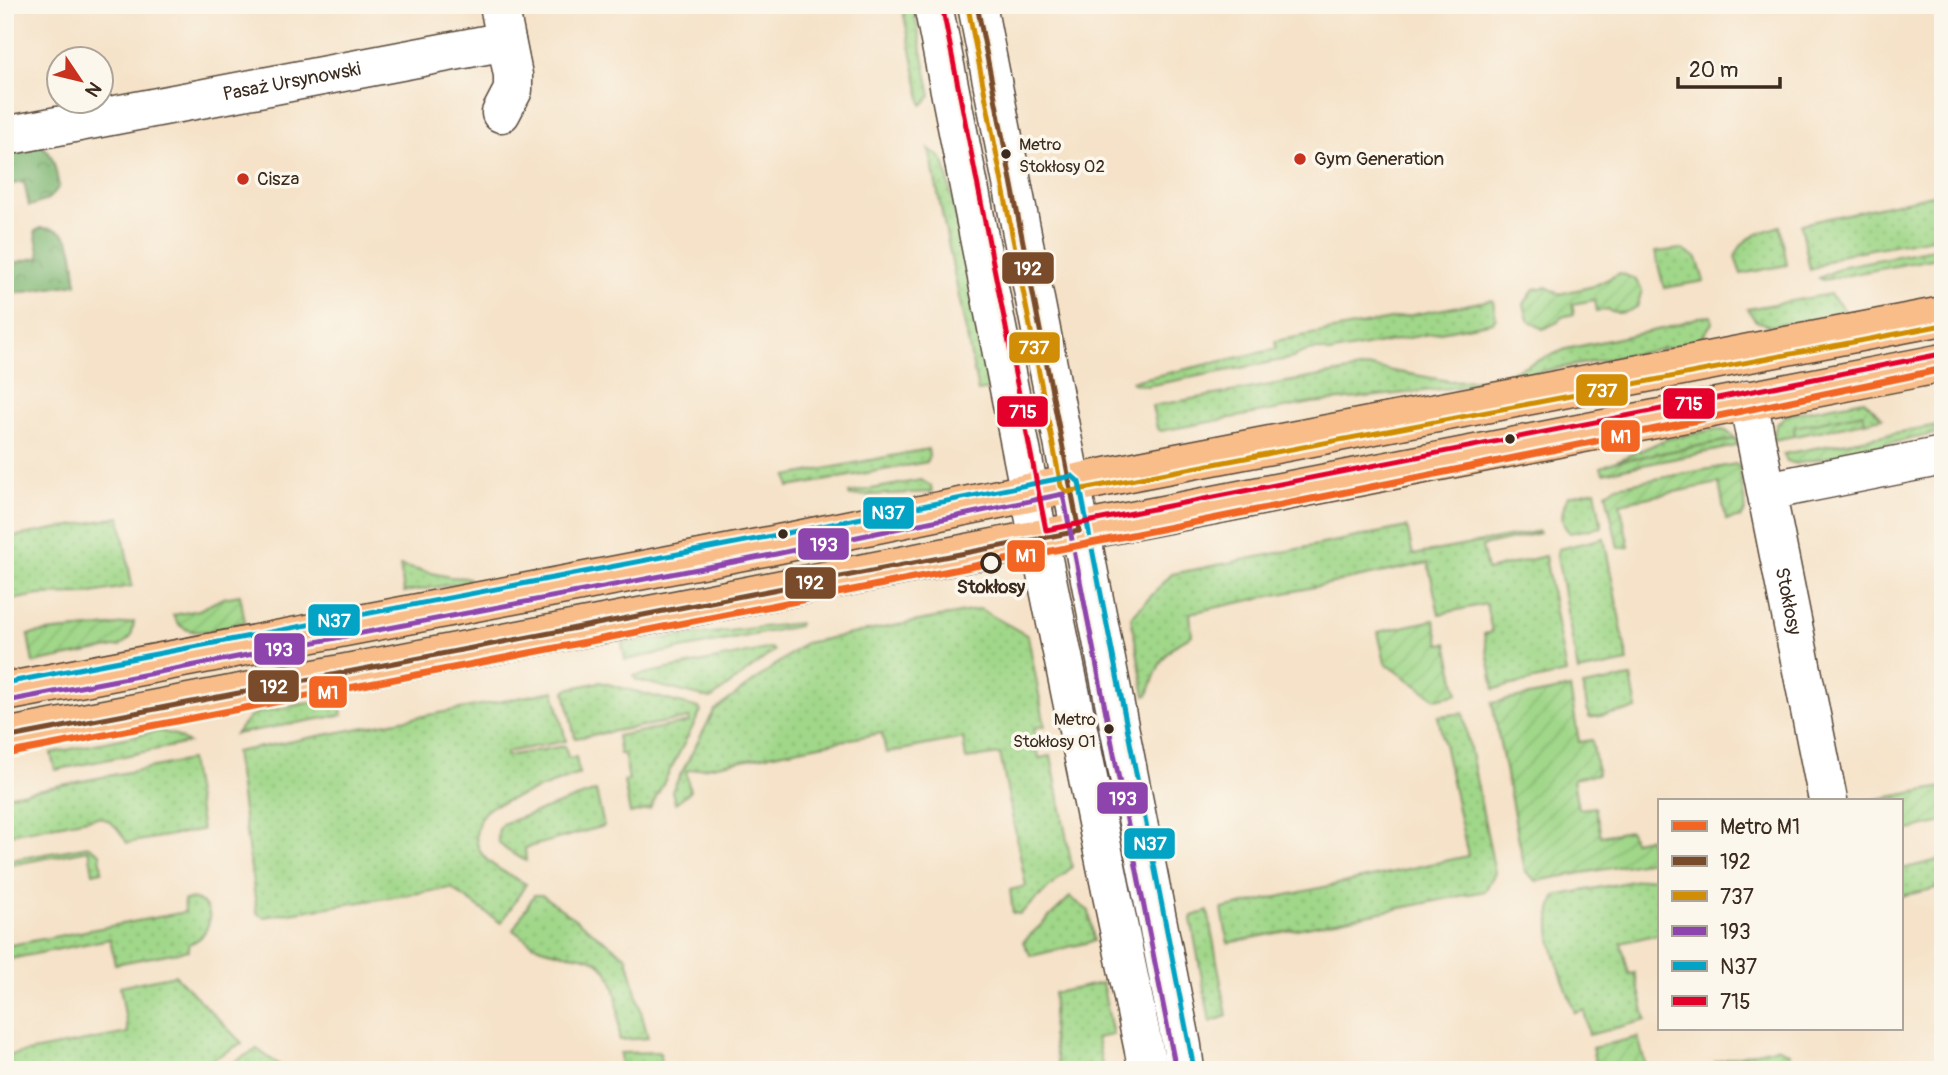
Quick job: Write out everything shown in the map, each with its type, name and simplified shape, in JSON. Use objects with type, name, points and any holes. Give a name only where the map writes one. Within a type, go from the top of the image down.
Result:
[{"type":"main road","points":[[5,692],[774,545],[1070,484],[1943,316]]},
{"type":"main road","points":[[5,738],[1943,363]]},
{"type":"street","points":[[933,5],[1148,1070]]},
{"type":"street","points":[[977,5],[1079,531],[1119,721],[1185,1070]]},
{"type":"street","name":"Pasaż Ursynowski","points":[[5,136],[503,23],[513,75],[513,90],[501,113]]},
{"type":"street","name":"Stokłosy","points":[[1748,400],[1828,799]]},
{"type":"street","points":[[1767,491],[1943,456]]},
{"type":"green space","points":[[902,5],[913,5],[931,96],[922,105]]},
{"type":"green space","points":[[40,145],[52,157],[59,186],[47,199],[29,206],[24,182],[5,185],[5,147]]},
{"type":"green space","points":[[929,149],[945,164],[990,389],[978,391]]},
{"type":"green space","points":[[1937,194],[1943,199],[1943,236],[1844,254],[1810,270],[1801,224]]},
{"type":"green space","points":[[1780,226],[1787,265],[1741,274],[1735,257],[1738,250],[1753,236]]},
{"type":"green space","points":[[41,228],[61,232],[67,238],[73,254],[77,284],[5,295],[5,265],[40,257],[35,231]]},
{"type":"green space","points":[[1943,247],[1943,257],[1823,280],[1819,278],[1845,266]]},
{"type":"green space","points":[[1681,249],[1697,258],[1704,281],[1664,288],[1655,252]]},
{"type":"green space","points":[[1620,273],[1635,279],[1642,290],[1637,307],[1622,313],[1607,309],[1597,312],[1595,300],[1572,304],[1574,314],[1562,317],[1543,329],[1528,320],[1524,304],[1534,289],[1547,287],[1559,294],[1594,286]]},
{"type":"green space","points":[[1830,294],[1848,314],[1770,326],[1756,321],[1747,309]]},
{"type":"green space","points":[[1493,301],[1496,317],[1493,322],[1329,353],[1311,351],[1293,358],[1147,386],[1132,383],[1276,349],[1275,341]]},
{"type":"green space","points":[[1711,316],[1712,323],[1703,336],[1683,345],[1452,388],[1312,403],[1161,431],[1157,428],[1152,406],[1371,367],[1449,381],[1480,380],[1501,376],[1566,349]]},
{"type":"green space","points":[[1864,400],[1882,418],[1865,422],[1863,414],[1794,428],[1795,436],[1773,440],[1776,425],[1786,415]]},
{"type":"green space","points":[[1863,413],[1865,422],[1795,436],[1794,427]]},
{"type":"green space","points":[[1943,424],[1943,432],[1796,464],[1787,461],[1783,454]]},
{"type":"green space","points":[[1717,429],[1726,431],[1736,439],[1614,462],[1667,439]]},
{"type":"green space","points":[[1736,439],[1738,445],[1732,447],[1603,473],[1601,467],[1614,462]]},
{"type":"green space","points":[[928,449],[927,462],[789,487],[787,476]]},
{"type":"green space","points":[[1736,464],[1739,466],[1746,510],[1742,517],[1726,520],[1719,483],[1620,503],[1629,547],[1618,548],[1606,493],[1617,486]]},
{"type":"green space","points":[[921,480],[931,486],[932,492],[850,496],[849,493]]},
{"type":"green space","points":[[1595,490],[1602,527],[1570,533],[1562,516],[1568,496]]},
{"type":"green space","points":[[120,517],[132,586],[86,594],[39,595],[5,601],[5,538]]},
{"type":"green space","points":[[1407,527],[1413,555],[1539,531],[1540,533],[1482,546],[1487,570],[1545,556],[1566,673],[1494,689],[1484,634],[1492,632],[1486,604],[1439,614],[1428,563],[1190,613],[1192,635],[1174,646],[1162,659],[1148,695],[1145,696],[1131,617],[1172,574]]},
{"type":"green space","points":[[1604,538],[1628,662],[1578,672],[1558,549]]},
{"type":"green space","points":[[400,566],[450,577],[469,578],[469,582],[404,592]]},
{"type":"green space","points":[[240,595],[245,622],[215,630],[195,631],[179,624],[173,615],[199,610],[223,598]]},
{"type":"green space","points":[[980,609],[1028,636],[1045,726],[1034,728],[1039,758],[1051,756],[1072,867],[1020,914],[1013,913],[1010,890],[1026,886],[1000,754],[966,759],[963,738],[886,753],[882,733],[686,771],[690,792],[675,803],[672,791],[714,711],[805,643]]},
{"type":"green space","points":[[1434,620],[1440,644],[1447,643],[1458,694],[1436,699],[1385,663],[1378,632]]},
{"type":"green space","points":[[134,622],[131,637],[120,646],[33,663],[28,635]]},
{"type":"green space","points":[[799,623],[799,626],[625,660],[622,643]]},
{"type":"green space","points":[[771,648],[774,651],[711,699],[636,680],[634,676]]},
{"type":"green space","points":[[1631,677],[1637,709],[1589,718],[1583,686]]},
{"type":"green space","points":[[600,682],[699,708],[701,711],[650,809],[630,814],[624,781],[629,780],[617,736],[690,722],[689,718],[575,738],[565,691]]},
{"type":"green space","points":[[1570,688],[1579,742],[1592,740],[1598,774],[1573,779],[1578,809],[1595,807],[1601,836],[1630,831],[1633,841],[1649,838],[1653,861],[1536,881],[1525,871],[1492,703]]},
{"type":"green space","points":[[554,691],[566,741],[506,752],[506,756],[565,746],[568,758],[576,757],[579,774],[495,805],[484,813],[478,825],[476,836],[482,855],[526,884],[501,923],[451,888],[264,917],[257,913],[235,752]]},
{"type":"green space","points":[[339,697],[342,715],[235,734],[257,713]]},
{"type":"green space","points":[[1463,713],[1495,873],[1485,891],[1228,943],[1222,909],[1468,856],[1438,716]]},
{"type":"green space","points":[[159,731],[175,735],[188,743],[55,770],[51,753]]},
{"type":"green space","points":[[190,760],[202,830],[127,843],[112,823],[98,817],[5,835],[5,796]]},
{"type":"green space","points":[[1943,787],[1943,822],[1902,832],[1902,799],[1877,799]]},
{"type":"green space","points":[[596,791],[604,826],[525,848],[526,861],[499,843],[498,831],[502,824]]},
{"type":"green space","points":[[89,846],[100,853],[102,871],[93,873],[89,850],[5,866],[5,861]]},
{"type":"green space","points":[[1943,859],[1943,887],[1902,896],[1902,869]]},
{"type":"green space","points":[[1658,876],[1658,934],[1621,943],[1629,974],[1635,973],[1646,1020],[1589,1035],[1584,1010],[1575,1013],[1551,939],[1551,909],[1556,896]]},
{"type":"green space","points":[[534,895],[542,895],[627,957],[648,1038],[619,1040],[616,993],[607,971],[599,963],[589,958],[542,948],[513,930]]},
{"type":"green space","points":[[1070,897],[1089,911],[1094,941],[1031,956],[1023,942]]},
{"type":"green space","points":[[193,899],[207,908],[209,922],[202,935],[189,944],[189,950],[115,964],[110,939],[5,960],[5,946],[185,912],[184,900]]},
{"type":"green space","points":[[1208,911],[1227,1016],[1210,1022],[1191,919],[1192,916]]},
{"type":"green space","points":[[175,975],[242,1043],[194,1070],[5,1070],[5,1056],[128,1033],[120,986]]},
{"type":"green space","points":[[1102,983],[1113,1035],[1097,1038],[1103,1070],[1090,1070],[1089,1065],[1059,1070],[1052,1035],[1054,993]]},
{"type":"green space","points":[[1638,1037],[1645,1063],[1620,1070],[1597,1070],[1592,1048]]},
{"type":"green space","points":[[1777,1047],[1789,1053],[1792,1070],[1717,1070],[1715,1062]]},
{"type":"green space","points":[[257,1049],[286,1070],[220,1070]]},
{"type":"green space","points":[[660,1052],[661,1070],[621,1070],[620,1053]]},
{"type":"metro line","name":"M1","points":[[5,754],[1217,518],[1943,369]]},
{"type":"transit line","name":"715","points":[[942,5],[1046,530],[1941,354]]},
{"type":"transit line","name":"192","points":[[977,5],[1079,531]]},
{"type":"transit line","name":"737","points":[[968,7],[1061,486],[1067,492],[1943,325]]},
{"type":"transit line","name":"N37","points":[[5,683],[1072,476],[1079,482],[1194,1069]]},
{"type":"transit line","name":"193","points":[[7,701],[776,554],[1063,494],[1176,1070]]},
{"type":"transit line","name":"192","points":[[5,738],[1079,531]]},
{"type":"place","name":"Metro Stokłosy 02","points":[[1006,154]]},
{"type":"place","name":"Gym Generation","points":[[1300,159]]},
{"type":"place","name":"Cisza","points":[[243,179]]},
{"type":"place","name":"Stokłosy","points":[[991,563]]},
{"type":"place","name":"Metro Stokłosy 01","points":[[1109,729]]}]
